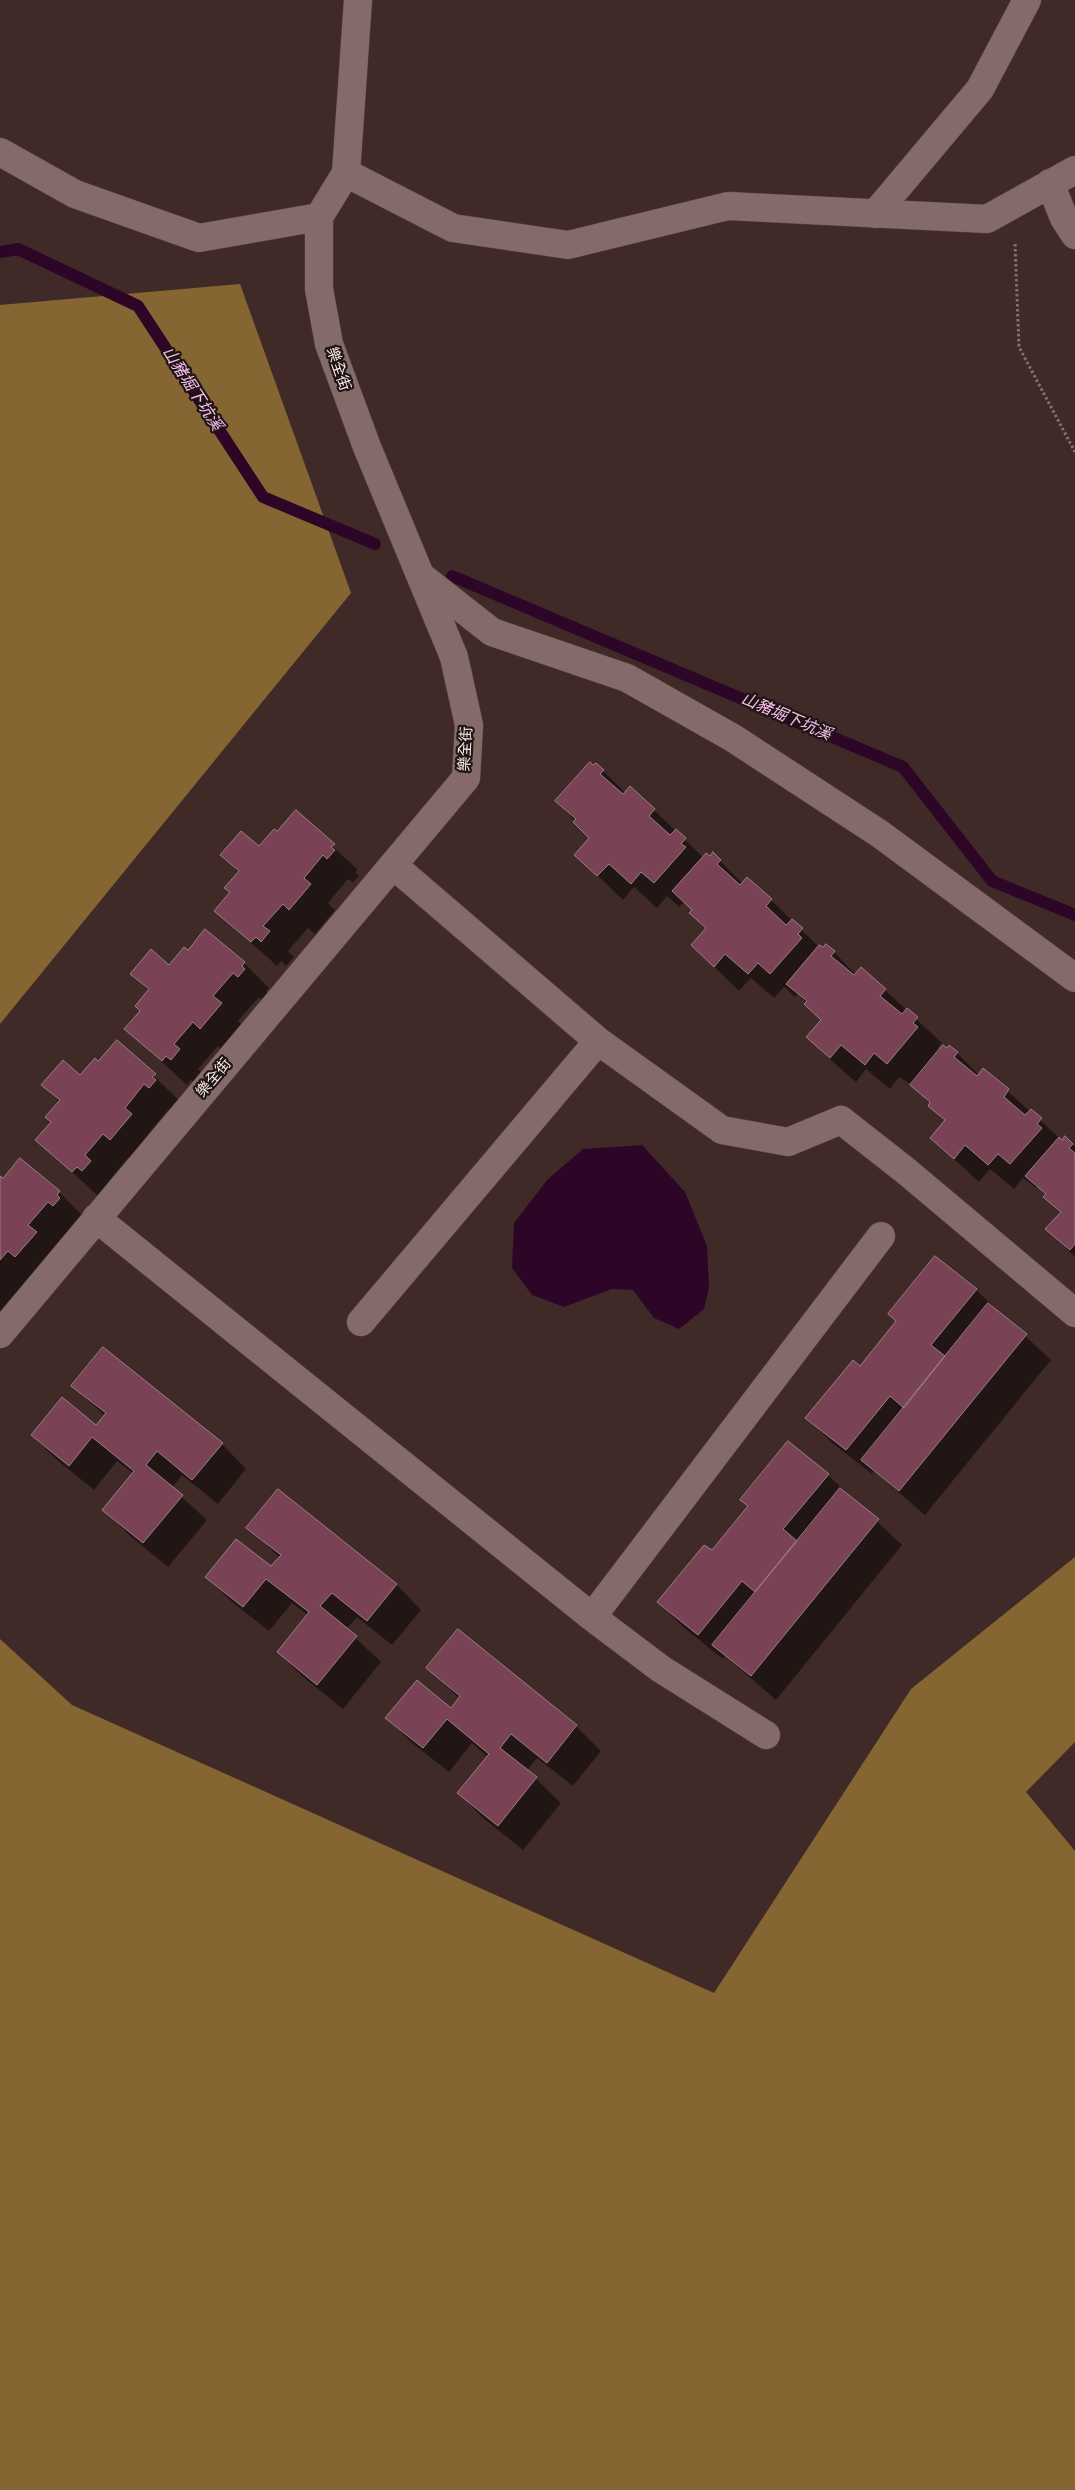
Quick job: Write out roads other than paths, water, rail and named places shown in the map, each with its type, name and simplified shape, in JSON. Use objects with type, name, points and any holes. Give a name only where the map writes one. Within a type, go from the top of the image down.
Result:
[{"type":"street","points":[[0,152],[75,194],[199,238],[319,218],[346,173],[358,0]]},
{"type":"street","points":[[875,214],[980,90],[1027,0]]},
{"type":"street","points":[[346,173],[453,228],[568,245],[728,206],[987,219],[1075,170]]},
{"type":"street","points":[[1050,183],[1064,218],[1075,235]]},
{"type":"street","name":"樂全街","points":[[0,1334],[466,778],[469,725],[454,657],[366,447],[329,344],[319,289],[319,218]]},
{"type":"street","points":[[419,574],[492,632],[627,678],[733,738],[880,834],[1075,978]]},
{"type":"street","points":[[393,865],[598,1040],[722,1130],[788,1142],[841,1120],[906,1171],[1075,1313]]},
{"type":"street","points":[[361,1322],[598,1040]]},
{"type":"street","points":[[96,1218],[592,1617],[661,1669],[766,1734]]},
{"type":"street","points":[[592,1617],[881,1236]]},
{"type":"waterway","name":"山豬堀下坑溪","points":[[0,252],[18,249],[138,306],[263,497],[375,544]]},
{"type":"waterway","name":"山豬堀下坑溪","points":[[452,576],[903,767],[992,881],[1075,915]]}]
